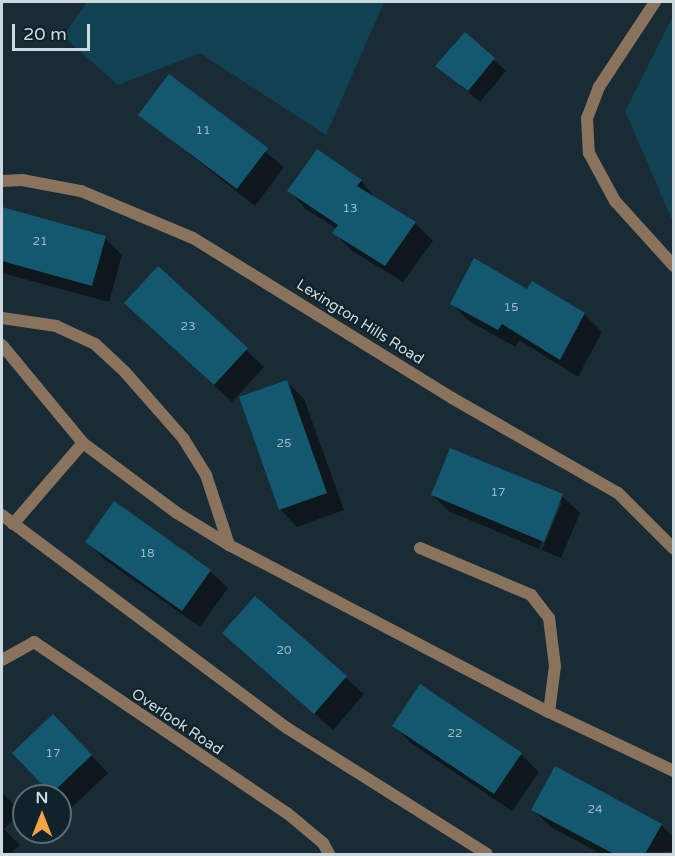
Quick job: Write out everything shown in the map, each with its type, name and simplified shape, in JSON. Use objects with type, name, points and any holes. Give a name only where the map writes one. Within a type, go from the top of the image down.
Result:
[{"type":"street","points":[[655,2],[599,87],[587,117],[589,153],[615,201],[674,266]]},
{"type":"street","name":"Lexington Hills Road","points":[[2,181],[22,180],[81,191],[194,238],[452,398],[618,493],[674,549]]},
{"type":"street","points":[[2,318],[56,326],[95,344],[125,372],[183,438],[206,475],[229,545]]},
{"type":"street","points":[[2,345],[83,443],[177,513],[229,545],[549,712],[674,771]]},
{"type":"street","points":[[13,524],[83,443]]},
{"type":"street","points":[[2,515],[287,728],[487,855]]},
{"type":"street","points":[[420,548],[531,595],[549,618],[555,666],[549,712]]},
{"type":"street","name":"Overlook Road","points":[[2,660],[34,642],[287,813],[322,843],[329,855]]},
{"type":"shaded area","points":[[87,2],[384,2],[326,135],[200,53],[118,85],[63,36]]},
{"type":"shaded area","points":[[674,16],[673,222],[625,111]]},
{"type":"building","points":[[465,32],[495,58],[468,91],[435,66]]},
{"type":"building","points":[[169,74],[268,148],[237,189],[138,115]]},
{"type":"building","points":[[317,149],[362,180],[357,186],[416,222],[385,266],[332,233],[338,225],[287,191]]},
{"type":"building","points":[[2,207],[106,236],[92,286],[2,261]]},
{"type":"building","points":[[474,258],[527,289],[532,281],[585,313],[560,360],[502,324],[498,330],[450,304]]},
{"type":"building","points":[[158,266],[248,348],[214,385],[124,303]]},
{"type":"building","points":[[287,380],[327,493],[279,510],[239,397]]},
{"type":"building","points":[[450,448],[563,494],[544,542],[431,495]]},
{"type":"building","points":[[114,501],[211,570],[182,611],[85,542]]},
{"type":"building","points":[[255,596],[347,676],[314,714],[222,633]]},
{"type":"building","points":[[420,684],[522,753],[494,794],[392,726]]},
{"type":"building","points":[[53,714],[92,755],[62,784],[41,784],[12,753]]},
{"type":"building","points":[[555,766],[662,824],[645,854],[614,854],[531,810]]}]
